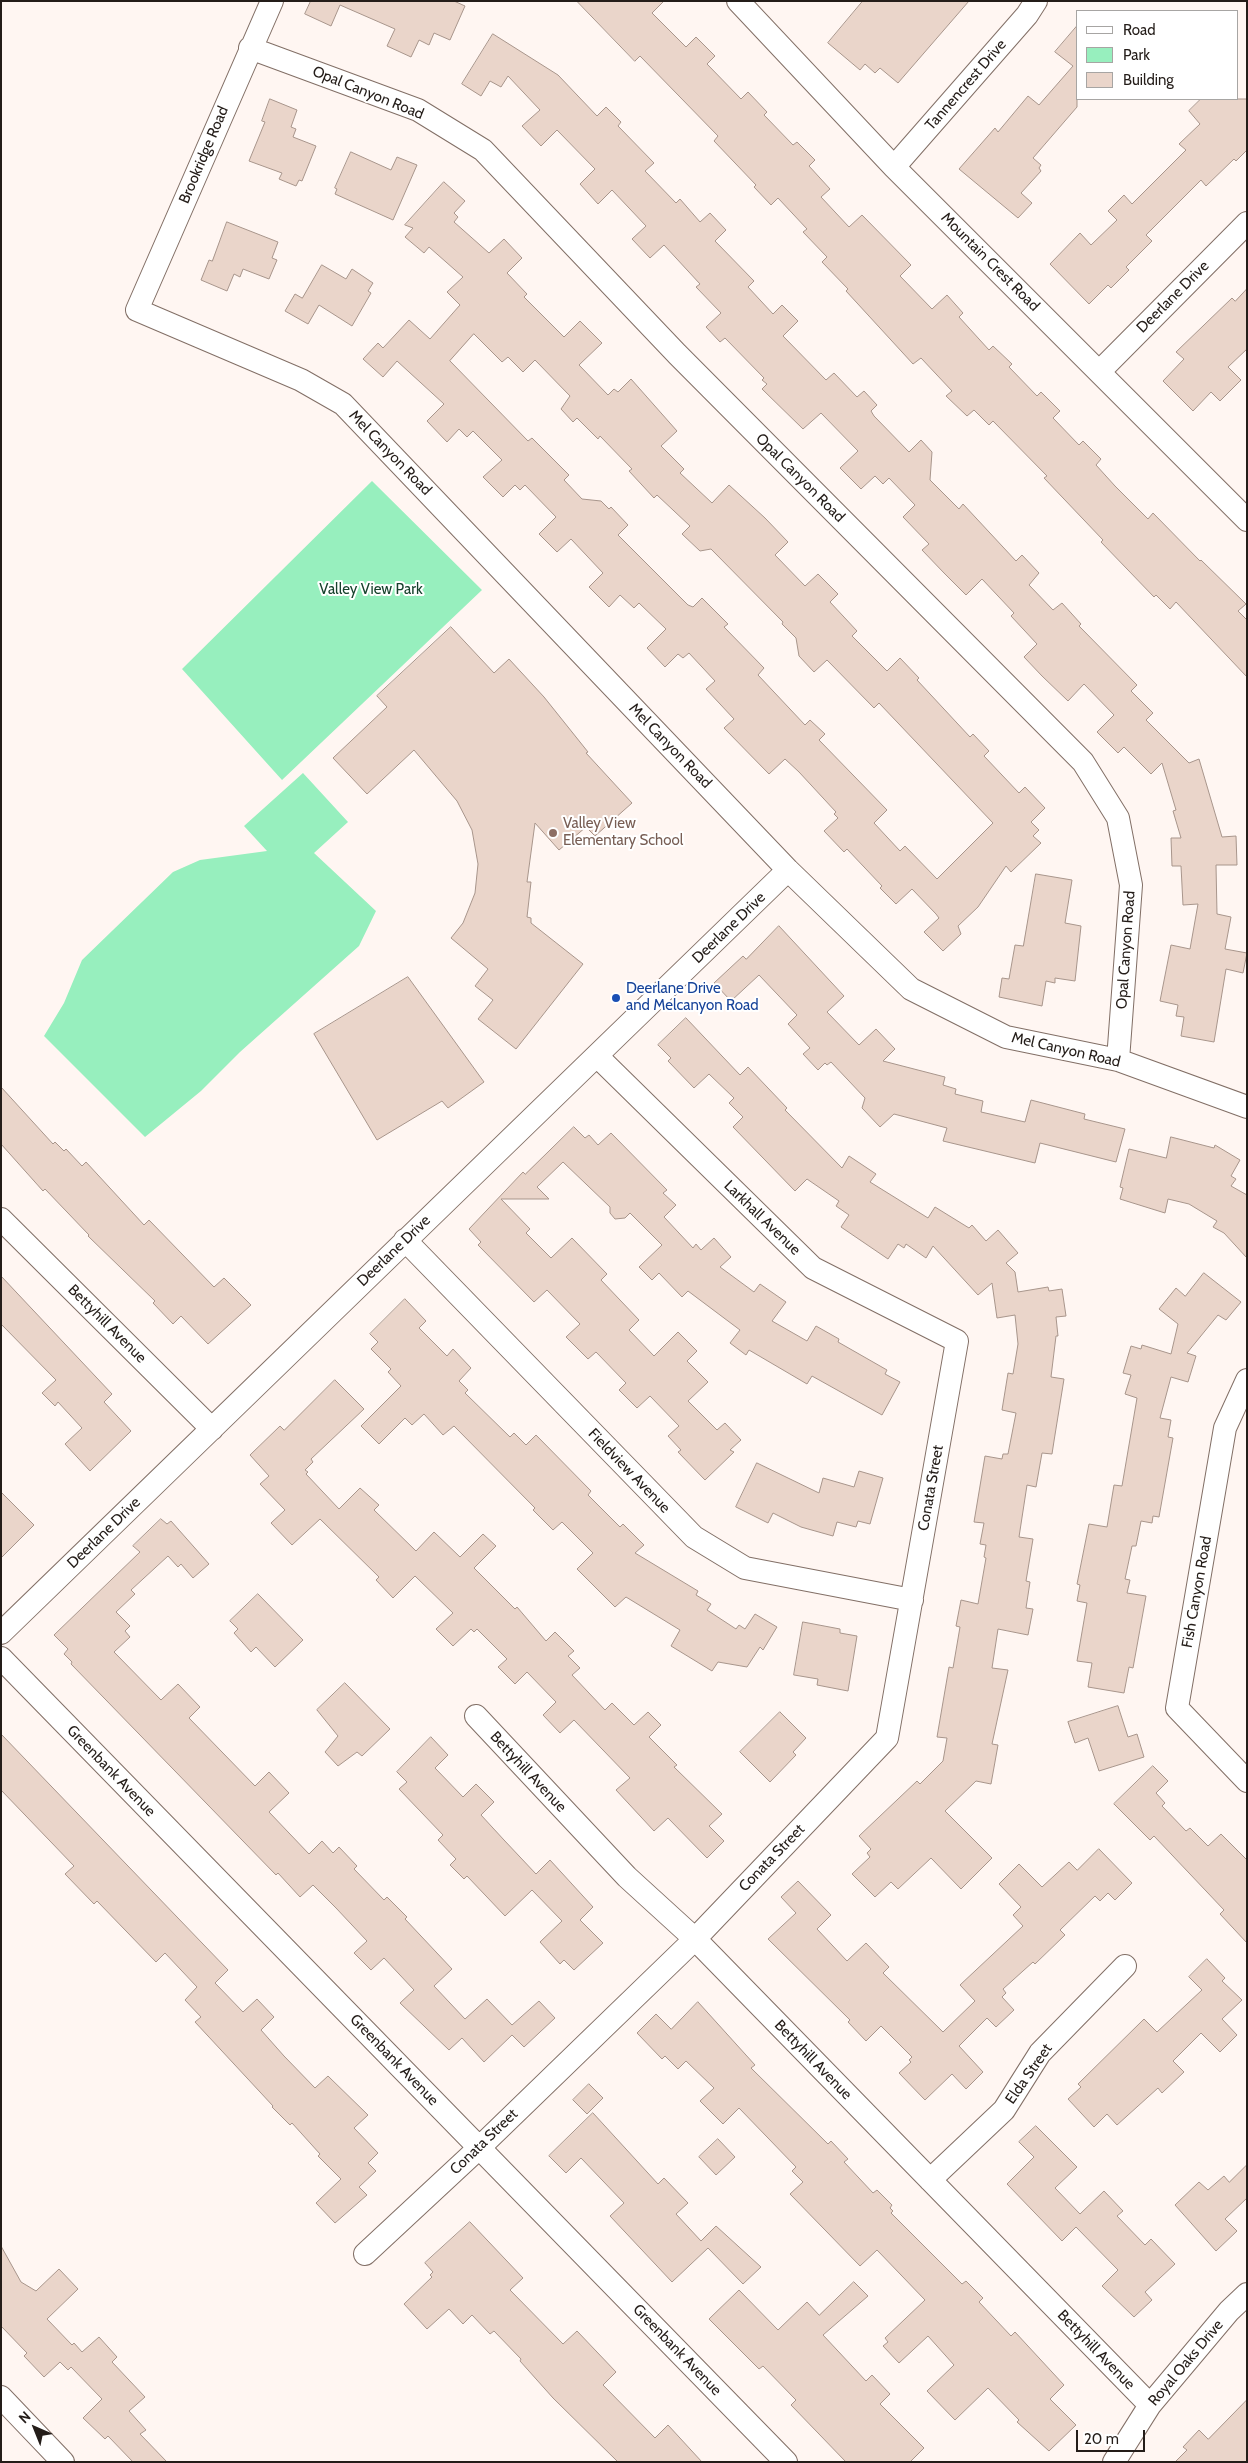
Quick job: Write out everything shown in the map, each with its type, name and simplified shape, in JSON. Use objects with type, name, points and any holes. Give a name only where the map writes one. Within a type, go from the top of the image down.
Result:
[{"type":"street","name":"Brookridge Road","points":[[137,310],[272,1]]},
{"type":"street","name":"Mountain Crest Road","points":[[738,1],[894,167],[1247,520]]},
{"type":"street","name":"Tannencrest Drive","points":[[894,167],[1027,15],[1036,1]]},
{"type":"street","name":"Opal Canyon Road","points":[[250,48],[418,110],[483,150],[677,354],[1083,762],[1118,818],[1132,885],[1118,1060]]},
{"type":"street","name":"Deerlane Drive","points":[[1100,371],[1247,223]]},
{"type":"street","name":"Mel Canyon Road","points":[[137,310],[301,380],[343,404],[788,870],[912,989],[1006,1037],[1118,1060],[1247,1107]]},
{"type":"street","name":"Deerlane Drive","points":[[1,1633],[788,870]]},
{"type":"street","name":"Larkhall Avenue","points":[[597,1056],[813,1268],[957,1341]]},
{"type":"street","name":"Bettyhill Avenue","points":[[1,1219],[212,1429]]},
{"type":"street","name":"Fieldview Avenue","points":[[405,1240],[694,1537],[745,1568],[912,1600]]},
{"type":"street","name":"Conata Street","points":[[365,2254],[479,2148],[695,1939],[887,1738],[957,1341]]},
{"type":"street","name":"Fish Canyon Road","points":[[1247,1380],[1225,1428],[1177,1708],[1247,1781]]},
{"type":"street","name":"Greenbank Avenue","points":[[1,1658],[786,2462]]},
{"type":"street","name":"Bettyhill Avenue","points":[[476,1716],[627,1877],[695,1939],[1150,2405]]},
{"type":"street","name":"Elda Street","points":[[930,2180],[1004,2110],[1040,2053],[1125,1966]]},
{"type":"street","name":"Royal Oaks Drive","points":[[1114,2462],[1150,2405],[1229,2311],[1247,2294]]},
{"type":"street","points":[[1,2397],[64,2462]]},
{"type":"green space","name":"Valley View Park","points":[[372,481],[482,590],[282,780],[182,669]]},
{"type":"green space","points":[[303,773],[348,822],[314,853],[376,911],[359,946],[240,1052],[201,1091],[145,1137],[44,1036],[64,1003],[82,960],[173,872],[200,860],[267,851],[244,826]]},
{"type":"building","points":[[311,1],[454,1],[465,6],[450,40],[434,33],[429,45],[419,40],[411,57],[387,46],[395,29],[340,5],[331,26],[305,14]]},
{"type":"building","points":[[577,1],[664,1],[652,13],[686,47],[696,37],[715,56],[707,64],[741,99],[748,92],[767,112],[764,115],[793,145],[797,142],[815,160],[809,166],[830,189],[821,197],[849,227],[862,215],[911,265],[900,276],[932,309],[947,295],[963,313],[959,317],[989,350],[993,346],[1012,364],[1009,367],[1037,396],[1041,392],[1060,411],[1053,418],[1079,445],[1083,441],[1101,459],[1096,465],[1115,486],[1148,519],[1153,513],[1246,604],[1238,611],[1247,620],[1247,677],[1176,602],[1170,609],[1156,595],[1154,597],[1101,542],[1103,540],[1044,478],[1047,476],[993,421],[989,425],[974,410],[967,416],[946,396],[952,391],[921,358],[913,364],[822,262],[827,257],[803,232],[807,229],[778,198],[771,205],[754,187],[756,185],[714,141],[718,136],[640,56],[635,61]]},
{"type":"building","points":[[863,1],[969,1],[898,83],[880,68],[875,73],[865,64],[860,70],[828,43]]},
{"type":"building","points":[[1076,27],[1077,107],[1033,158],[1041,165],[1039,168],[1041,171],[1021,193],[1032,203],[1018,218],[959,169],[995,128],[998,132],[1028,96],[1039,105],[1073,66],[1055,52]]},
{"type":"building","points":[[493,34],[558,75],[597,116],[606,107],[621,122],[618,126],[654,163],[645,171],[676,203],[680,199],[700,222],[710,213],[726,230],[715,241],[754,281],[748,287],[773,314],[782,305],[798,321],[783,336],[826,380],[834,373],[857,397],[864,391],[877,405],[871,411],[874,416],[909,452],[921,440],[932,452],[930,480],[959,509],[963,504],[1016,561],[1022,555],[1039,573],[1029,585],[1053,610],[1062,603],[1081,624],[1079,626],[1137,685],[1131,691],[1153,713],[1146,720],[1189,763],[1199,759],[1222,837],[1236,836],[1237,865],[1216,865],[1217,914],[1231,917],[1225,949],[1247,953],[1243,973],[1226,969],[1214,1042],[1181,1036],[1184,1017],[1176,1016],[1178,1005],[1160,1001],[1171,945],[1190,949],[1198,904],[1183,905],[1181,866],[1172,866],[1171,838],[1181,838],[1173,811],[1176,810],[1162,763],[1151,774],[1124,747],[1118,753],[1097,732],[1114,715],[1084,684],[1068,701],[1042,676],[1024,657],[1037,644],[1011,616],[1014,613],[982,579],[966,595],[922,550],[929,544],[903,517],[915,505],[889,478],[883,484],[875,476],[861,489],[840,468],[858,451],[821,413],[803,429],[762,389],[767,384],[762,380],[764,378],[725,338],[720,342],[706,327],[721,313],[696,287],[700,284],[664,245],[650,258],[632,239],[646,226],[612,190],[598,204],[580,184],[595,169],[557,130],[541,146],[522,126],[540,110],[508,76],[501,87],[490,81],[481,96],[462,84]]},
{"type":"building","points":[[270,99],[297,110],[291,127],[296,129],[293,137],[316,146],[302,181],[299,180],[296,186],[279,179],[282,173],[249,161],[265,122],[262,121]]},
{"type":"building","points":[[1247,99],[1247,150],[1236,161],[1234,159],[1206,186],[1201,180],[1146,235],[1152,241],[1126,267],[1129,270],[1111,288],[1108,285],[1089,304],[1050,264],[1080,233],[1091,245],[1117,220],[1108,211],[1124,195],[1132,204],[1186,150],[1179,144],[1200,124],[1189,111],[1200,100]]},
{"type":"building","points":[[351,152],[391,170],[397,157],[417,165],[393,220],[335,194],[337,189],[335,188]]},
{"type":"building","points":[[444,182],[465,201],[454,213],[458,217],[454,222],[489,253],[504,239],[522,258],[507,273],[527,294],[524,297],[564,337],[580,321],[602,343],[579,365],[608,395],[614,389],[618,392],[631,379],[677,431],[661,446],[684,469],[680,473],[712,503],[729,485],[765,518],[788,542],[775,555],[805,586],[818,574],[838,594],[830,602],[857,631],[852,636],[887,671],[900,658],[919,678],[917,680],[970,737],[973,734],[989,751],[984,756],[1019,793],[1025,787],[1045,808],[1031,822],[1039,830],[1033,836],[1041,843],[1011,872],[1006,866],[978,907],[958,926],[961,934],[943,951],[924,932],[939,918],[936,914],[912,889],[896,904],[880,888],[882,886],[847,849],[844,852],[824,831],[838,818],[834,814],[836,812],[799,772],[785,759],[769,774],[724,728],[734,719],[706,689],[715,681],[689,653],[683,658],[678,654],[665,667],[647,648],[666,629],[639,603],[634,608],[620,595],[609,607],[589,587],[603,573],[571,539],[557,552],[539,534],[556,517],[525,485],[520,490],[515,485],[503,497],[483,477],[502,460],[473,431],[467,437],[459,429],[447,442],[427,421],[444,404],[397,361],[383,377],[363,359],[378,343],[383,348],[409,320],[430,339],[460,305],[447,292],[463,277],[429,247],[424,253],[405,237],[413,228],[405,225]],"holes":[[[474,334],[502,362],[508,357],[523,372],[535,360],[570,396],[561,409],[573,422],[577,418],[598,439],[600,436],[632,469],[629,471],[654,498],[657,495],[690,526],[682,534],[700,551],[711,549],[783,622],[782,624],[796,638],[799,656],[814,672],[827,660],[874,708],[879,703],[993,823],[937,879],[905,846],[900,851],[874,823],[887,810],[819,740],[825,734],[810,720],[805,725],[758,675],[764,668],[724,627],[728,624],[702,598],[693,607],[688,605],[618,535],[628,525],[611,507],[609,509],[601,501],[582,499],[564,480],[569,475],[532,438],[528,441],[450,361]]]},
{"type":"building","points":[[227,222],[278,242],[272,258],[277,260],[269,279],[243,269],[240,277],[234,274],[227,291],[201,280],[209,260],[212,261]]},
{"type":"building","points":[[322,265],[346,279],[352,269],[373,283],[368,291],[371,293],[352,326],[319,305],[308,324],[285,311],[295,294],[302,298]]},
{"type":"building","points":[[1247,289],[1247,349],[1228,367],[1241,380],[1220,401],[1211,392],[1193,411],[1163,381],[1184,359],[1176,352],[1232,298],[1235,301]]},
{"type":"building","points":[[451,627],[494,673],[509,659],[544,697],[588,752],[586,753],[632,803],[595,836],[586,827],[559,850],[535,823],[527,882],[531,882],[527,917],[531,918],[531,923],[583,964],[516,1049],[478,1019],[493,1000],[475,986],[488,969],[451,938],[463,923],[475,893],[478,864],[472,830],[457,801],[414,750],[367,794],[333,758],[387,707],[377,696]]},
{"type":"building","points":[[1036,874],[1072,880],[1065,923],[1081,926],[1075,981],[1055,978],[1055,983],[1046,981],[1042,1006],[999,997],[1002,978],[1009,979],[1015,945],[1023,946]]},
{"type":"building","points":[[779,926],[844,996],[827,1012],[859,1045],[876,1029],[895,1049],[883,1061],[945,1077],[943,1085],[956,1089],[955,1094],[983,1101],[981,1112],[1025,1122],[1031,1100],[1085,1114],[1084,1119],[1125,1129],[1116,1162],[1040,1143],[1035,1163],[943,1141],[947,1128],[894,1114],[880,1127],[862,1108],[865,1098],[831,1062],[827,1065],[825,1063],[818,1070],[803,1054],[810,1048],[788,1024],[797,1015],[759,975],[731,1001],[714,983],[743,956],[746,959]]},
{"type":"building","points":[[408,977],[484,1082],[448,1108],[442,1101],[377,1140],[314,1034]]},
{"type":"building","points":[[686,1018],[740,1075],[748,1067],[787,1108],[785,1110],[842,1168],[849,1156],[876,1174],[870,1182],[928,1218],[935,1207],[969,1228],[972,1225],[986,1241],[998,1230],[1018,1253],[1006,1263],[1015,1272],[1018,1292],[1048,1287],[1049,1291],[1062,1289],[1066,1316],[1056,1317],[1058,1336],[1056,1336],[1051,1377],[1064,1379],[1052,1454],[1042,1453],[1036,1487],[1027,1485],[1019,1537],[1033,1539],[1026,1581],[1030,1582],[1026,1608],[1033,1609],[1028,1635],[998,1629],[992,1668],[1008,1670],[992,1744],[998,1745],[991,1784],[976,1781],[945,1811],[992,1858],[961,1889],[931,1858],[898,1889],[891,1882],[875,1897],[852,1874],[870,1857],[867,1853],[871,1849],[859,1836],[917,1781],[920,1784],[943,1761],[947,1738],[937,1737],[949,1667],[953,1668],[960,1627],[956,1626],[961,1600],[978,1604],[986,1558],[984,1557],[986,1545],[980,1544],[984,1523],[974,1522],[985,1456],[1002,1459],[1003,1454],[1008,1454],[1016,1413],[1002,1410],[1008,1373],[1013,1374],[1018,1344],[1015,1315],[997,1318],[992,1283],[978,1295],[933,1246],[926,1258],[906,1244],[904,1248],[898,1244],[888,1259],[841,1227],[849,1215],[836,1206],[839,1201],[807,1179],[795,1191],[733,1127],[743,1117],[729,1103],[734,1098],[709,1074],[694,1088],[668,1061],[671,1058],[658,1045]]},
{"type":"building","points":[[1,1087],[53,1144],[55,1142],[64,1151],[66,1149],[82,1166],[86,1162],[144,1225],[149,1220],[214,1287],[224,1278],[251,1305],[208,1344],[181,1316],[173,1324],[153,1303],[155,1301],[88,1236],[45,1189],[43,1191],[1,1144]]},
{"type":"building","points":[[574,1127],[585,1138],[589,1135],[598,1145],[611,1133],[667,1190],[663,1193],[676,1205],[664,1217],[693,1248],[696,1244],[701,1250],[714,1238],[731,1257],[720,1267],[754,1292],[760,1284],[786,1302],[772,1321],[807,1341],[816,1326],[839,1339],[838,1342],[887,1370],[885,1374],[900,1382],[882,1415],[812,1376],[807,1384],[749,1350],[746,1355],[730,1343],[740,1330],[688,1291],[682,1297],[659,1273],[652,1280],[639,1267],[662,1245],[630,1213],[625,1218],[615,1219],[610,1213],[610,1207],[563,1162],[537,1187],[549,1199],[501,1199],[530,1229],[526,1233],[551,1258],[572,1238],[607,1274],[601,1280],[639,1320],[629,1330],[654,1356],[678,1332],[697,1351],[687,1361],[708,1382],[688,1401],[717,1430],[725,1423],[741,1440],[730,1450],[734,1452],[705,1480],[678,1452],[681,1450],[668,1436],[679,1426],[650,1396],[637,1408],[619,1390],[626,1383],[596,1352],[588,1359],[566,1337],[580,1324],[547,1290],[534,1302],[478,1245],[481,1242],[469,1229],[523,1172],[525,1174]]},
{"type":"building","points":[[1171,1137],[1214,1148],[1215,1145],[1240,1160],[1231,1176],[1236,1179],[1231,1186],[1247,1195],[1247,1258],[1224,1233],[1213,1227],[1217,1221],[1189,1204],[1168,1199],[1165,1213],[1120,1199],[1123,1188],[1120,1187],[1129,1149],[1166,1158]]},
{"type":"building","points":[[1204,1273],[1241,1302],[1226,1320],[1218,1315],[1187,1353],[1196,1356],[1188,1382],[1171,1377],[1160,1418],[1171,1420],[1168,1437],[1173,1438],[1159,1517],[1153,1516],[1152,1523],[1141,1521],[1136,1546],[1132,1546],[1125,1579],[1130,1580],[1127,1593],[1146,1596],[1133,1668],[1129,1667],[1124,1693],[1088,1687],[1092,1663],[1077,1661],[1087,1603],[1077,1601],[1080,1585],[1077,1584],[1089,1524],[1107,1527],[1114,1485],[1122,1486],[1137,1398],[1125,1394],[1131,1375],[1123,1373],[1131,1346],[1141,1349],[1142,1345],[1171,1354],[1178,1324],[1159,1309],[1176,1288],[1185,1296]]},
{"type":"building","points":[[1,1276],[112,1394],[104,1402],[131,1431],[90,1471],[65,1444],[82,1428],[58,1402],[55,1406],[42,1393],[56,1380],[1,1324]]},
{"type":"building","points":[[405,1299],[426,1321],[419,1328],[447,1356],[453,1349],[471,1368],[459,1381],[468,1390],[465,1393],[510,1437],[514,1433],[526,1445],[536,1435],[591,1491],[588,1495],[620,1527],[623,1524],[644,1545],[635,1553],[698,1591],[696,1595],[711,1604],[707,1610],[736,1629],[739,1625],[745,1629],[755,1614],[777,1627],[763,1650],[760,1647],[747,1667],[718,1662],[712,1671],[671,1646],[680,1630],[626,1597],[615,1607],[577,1569],[593,1553],[562,1522],[553,1530],[533,1510],[535,1508],[454,1426],[443,1435],[424,1414],[412,1425],[405,1418],[379,1444],[361,1426],[401,1386],[388,1372],[391,1369],[371,1349],[378,1342],[370,1334]]},
{"type":"building","points":[[335,1380],[364,1409],[311,1459],[313,1462],[305,1470],[308,1472],[306,1474],[339,1509],[360,1488],[379,1505],[374,1510],[416,1551],[434,1532],[460,1557],[483,1534],[496,1546],[474,1568],[515,1609],[517,1607],[546,1641],[555,1632],[574,1651],[568,1656],[580,1668],[572,1675],[605,1710],[612,1703],[634,1725],[648,1712],[661,1725],[649,1737],[677,1765],[674,1767],[722,1814],[709,1826],[724,1841],[707,1858],[668,1818],[654,1831],[616,1790],[630,1778],[574,1720],[560,1733],[543,1715],[556,1702],[527,1672],[515,1684],[498,1667],[507,1659],[477,1629],[474,1632],[471,1629],[453,1646],[436,1629],[453,1613],[415,1576],[393,1598],[376,1580],[379,1577],[320,1519],[292,1545],[271,1523],[285,1510],[260,1484],[269,1476],[250,1455],[280,1426],[284,1430]]},
{"type":"building","points":[[757,1463],[819,1493],[823,1478],[854,1487],[859,1471],[883,1478],[870,1524],[858,1521],[856,1527],[837,1522],[833,1536],[801,1527],[773,1513],[768,1523],[736,1507]]},
{"type":"building","points":[[1,1492],[34,1525],[1,1558]]},
{"type":"building","points":[[161,1519],[167,1524],[171,1521],[209,1564],[193,1578],[181,1564],[178,1567],[168,1556],[131,1590],[135,1594],[116,1612],[130,1626],[125,1631],[130,1637],[114,1652],[161,1700],[178,1684],[200,1707],[189,1718],[255,1786],[269,1772],[289,1793],[269,1812],[309,1854],[322,1841],[333,1853],[339,1847],[357,1866],[354,1869],[384,1900],[387,1897],[407,1917],[405,1919],[452,1969],[434,1986],[465,2019],[487,1999],[512,2025],[539,2001],[555,2018],[524,2047],[512,2035],[484,2062],[462,2038],[449,2050],[400,2003],[414,1990],[384,1958],[371,1970],[354,1953],[367,1941],[336,1908],[313,1885],[300,1897],[278,1873],[276,1875],[71,1664],[72,1662],[64,1654],[68,1649],[54,1635],[140,1552],[133,1546]]},
{"type":"building","points":[[258,1594],[303,1640],[275,1667],[256,1647],[251,1652],[234,1633],[238,1629],[230,1621]]},
{"type":"building","points":[[803,1622],[840,1629],[840,1633],[857,1636],[848,1691],[817,1685],[818,1679],[794,1675]]},
{"type":"building","points":[[345,1683],[390,1729],[362,1756],[357,1752],[338,1766],[325,1752],[338,1736],[317,1710]]},
{"type":"building","points":[[1118,1706],[1128,1737],[1137,1734],[1144,1757],[1099,1771],[1088,1738],[1075,1743],[1068,1722]]},
{"type":"building","points":[[780,1712],[806,1738],[793,1752],[796,1755],[770,1782],[740,1752]]},
{"type":"building","points":[[1,1734],[228,1970],[215,1983],[243,2012],[257,1999],[274,2017],[261,2030],[284,2056],[315,2088],[328,2076],[368,2115],[354,2128],[378,2153],[368,2163],[376,2171],[359,2187],[367,2195],[335,2223],[316,2203],[341,2179],[318,2156],[320,2154],[292,2123],[290,2125],[272,2107],[195,2022],[201,2017],[185,2000],[197,1987],[165,1953],[156,1962],[97,1901],[94,1904],[65,1874],[74,1866],[1,1790]]},
{"type":"building","points":[[431,1737],[448,1755],[435,1768],[463,1797],[476,1784],[494,1802],[481,1815],[536,1874],[550,1860],[593,1907],[580,1920],[603,1943],[574,1970],[564,1960],[560,1964],[540,1942],[562,1921],[532,1890],[505,1916],[467,1876],[464,1879],[450,1865],[456,1859],[438,1840],[443,1835],[399,1789],[407,1782],[397,1772]]},
{"type":"building","points":[[1153,1766],[1168,1781],[1156,1793],[1165,1803],[1162,1806],[1186,1831],[1190,1828],[1208,1846],[1221,1834],[1247,1860],[1247,1943],[1220,1914],[1224,1910],[1154,1836],[1150,1840],[1114,1804]]},
{"type":"building","points":[[1099,1849],[1132,1883],[1115,1900],[1108,1893],[1100,1901],[1095,1896],[1060,1930],[1065,1935],[1035,1964],[1033,1962],[1003,1989],[1006,1993],[1002,1997],[1014,2010],[996,2027],[987,2018],[959,2046],[983,2072],[966,2089],[952,2074],[925,2100],[899,2073],[911,2062],[909,2060],[912,2057],[881,2026],[866,2041],[848,2022],[850,2020],[768,1939],[796,1913],[781,1897],[798,1881],[831,1915],[817,1929],[847,1961],[866,1943],[889,1967],[883,1973],[943,2032],[975,2001],[960,1985],[1023,1926],[1013,1915],[1021,1907],[999,1884],[1019,1864],[1042,1887],[1069,1862],[1077,1870]]},
{"type":"building","points":[[1207,1959],[1225,1978],[1222,1981],[1242,2000],[1222,2019],[1237,2035],[1220,2052],[1201,2033],[1173,2061],[1184,2072],[1162,2093],[1158,2088],[1117,2125],[1107,2114],[1094,2127],[1068,2099],[1081,2087],[1078,2084],[1144,2019],[1157,2032],[1202,1990],[1189,1977]]},
{"type":"building","points":[[698,2002],[755,2065],[751,2068],[828,2144],[831,2141],[848,2159],[844,2162],[873,2193],[877,2190],[892,2205],[890,2208],[893,2211],[891,2213],[962,2284],[966,2281],[983,2298],[979,2302],[1011,2336],[1015,2332],[1064,2385],[1050,2399],[1076,2425],[1049,2451],[1017,2422],[1019,2420],[988,2388],[955,2420],[927,2391],[954,2365],[928,2336],[899,2363],[883,2346],[888,2342],[885,2338],[925,2300],[877,2250],[860,2266],[790,2194],[803,2182],[792,2171],[796,2167],[739,2108],[723,2124],[700,2101],[714,2088],[686,2061],[678,2069],[665,2056],[662,2059],[637,2033],[656,2014],[671,2029]]},
{"type":"building","points":[[589,2084],[603,2098],[587,2114],[573,2100]]},
{"type":"building","points":[[593,2113],[658,2184],[664,2178],[688,2203],[676,2214],[701,2241],[716,2226],[761,2267],[743,2284],[708,2248],[672,2282],[610,2216],[624,2203],[581,2158],[566,2173],[549,2156]]},
{"type":"building","points":[[1036,2126],[1077,2167],[1055,2188],[1080,2214],[1104,2191],[1123,2211],[1117,2216],[1145,2245],[1151,2239],[1175,2264],[1145,2292],[1152,2300],[1134,2317],[1102,2286],[1118,2270],[1076,2227],[1062,2241],[1007,2184],[1034,2157],[1019,2142]]},
{"type":"building","points":[[718,2139],[735,2157],[716,2175],[699,2157]]},
{"type":"building","points":[[1247,2165],[1247,2198],[1225,2219],[1237,2231],[1216,2251],[1175,2205],[1199,2182],[1208,2190],[1224,2176],[1229,2182]]},
{"type":"building","points":[[470,2222],[523,2278],[510,2290],[563,2344],[577,2331],[616,2372],[603,2385],[655,2438],[668,2425],[702,2462],[618,2462],[553,2398],[520,2361],[521,2359],[494,2331],[490,2334],[472,2315],[463,2324],[449,2309],[427,2329],[404,2304],[432,2277],[430,2275],[433,2272],[425,2263]]},
{"type":"building","points":[[1,2246],[21,2282],[36,2291],[59,2269],[78,2289],[47,2319],[72,2345],[74,2343],[82,2352],[99,2337],[117,2357],[112,2362],[145,2397],[129,2411],[146,2430],[140,2434],[167,2462],[133,2462],[108,2436],[105,2439],[83,2418],[102,2399],[71,2367],[68,2370],[60,2362],[44,2377],[24,2356],[27,2353],[1,2326]]},
{"type":"building","points":[[854,2282],[868,2296],[823,2335],[866,2381],[872,2375],[890,2394],[880,2404],[924,2448],[910,2462],[846,2462],[791,2405],[796,2400],[763,2366],[759,2369],[709,2319],[739,2290],[778,2330],[807,2302],[819,2315]]},
{"type":"building","points":[[1247,2400],[1247,2462],[1175,2462],[1187,2450],[1183,2447],[1199,2430],[1208,2439]]},
{"type":"place","name":"Valley View Elementary School","points":[[553,833]]},
{"type":"place","name":"Deerlane Drive and Melcanyon Road","points":[[616,998]]}]
